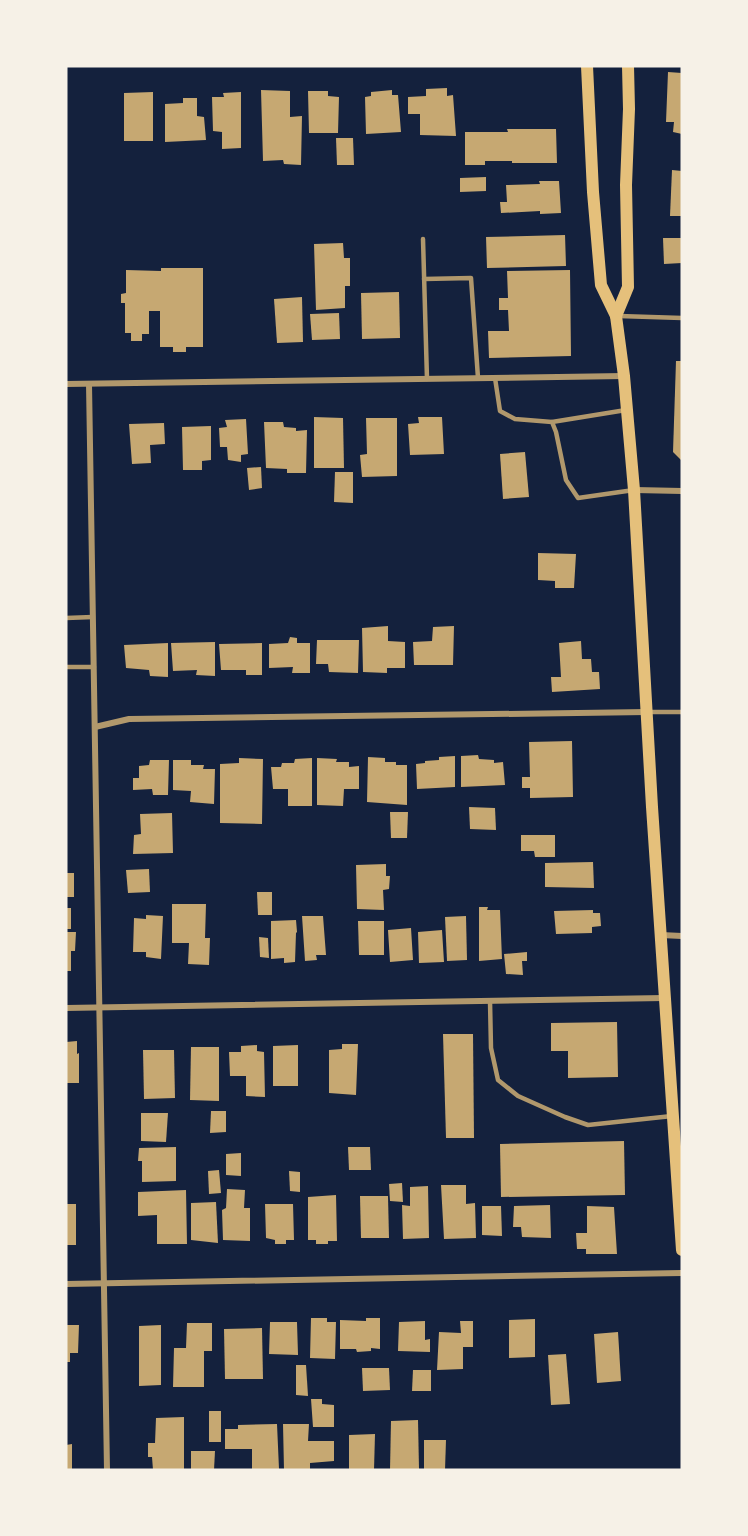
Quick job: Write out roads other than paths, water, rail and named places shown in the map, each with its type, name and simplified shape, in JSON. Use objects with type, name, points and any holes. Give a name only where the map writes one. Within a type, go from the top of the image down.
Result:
[{"type":"main road","points":[[586,66],[593,192],[602,285],[616,316],[634,490],[682,1250]]},
{"type":"main road","points":[[616,316],[628,287],[626,185],[628,66]]},
{"type":"street","points":[[66,384],[624,376]]},
{"type":"street","points":[[89,384],[107,1470]]},
{"type":"street","points":[[634,490],[682,491]]},
{"type":"street","points":[[95,727],[129,719],[647,712]]},
{"type":"street","points":[[661,935],[682,936]]},
{"type":"street","points":[[66,1008],[665,998]]},
{"type":"street","points":[[66,1284],[682,1273]]},
{"type":"lane","points":[[423,239],[427,379]]},
{"type":"lane","points":[[424,279],[471,278],[478,378]]},
{"type":"lane","points":[[616,316],[682,318]]},
{"type":"lane","points":[[495,378],[500,411],[515,418],[552,422],[627,410]]},
{"type":"lane","points":[[552,422],[566,480],[578,498],[634,490]]},
{"type":"lane","points":[[66,618],[93,617]]},
{"type":"lane","points":[[66,667],[94,667]]},
{"type":"lane","points":[[647,712],[682,712]]},
{"type":"lane","points":[[490,1001],[491,1048],[498,1080],[518,1096],[588,1125],[672,1116]]}]
